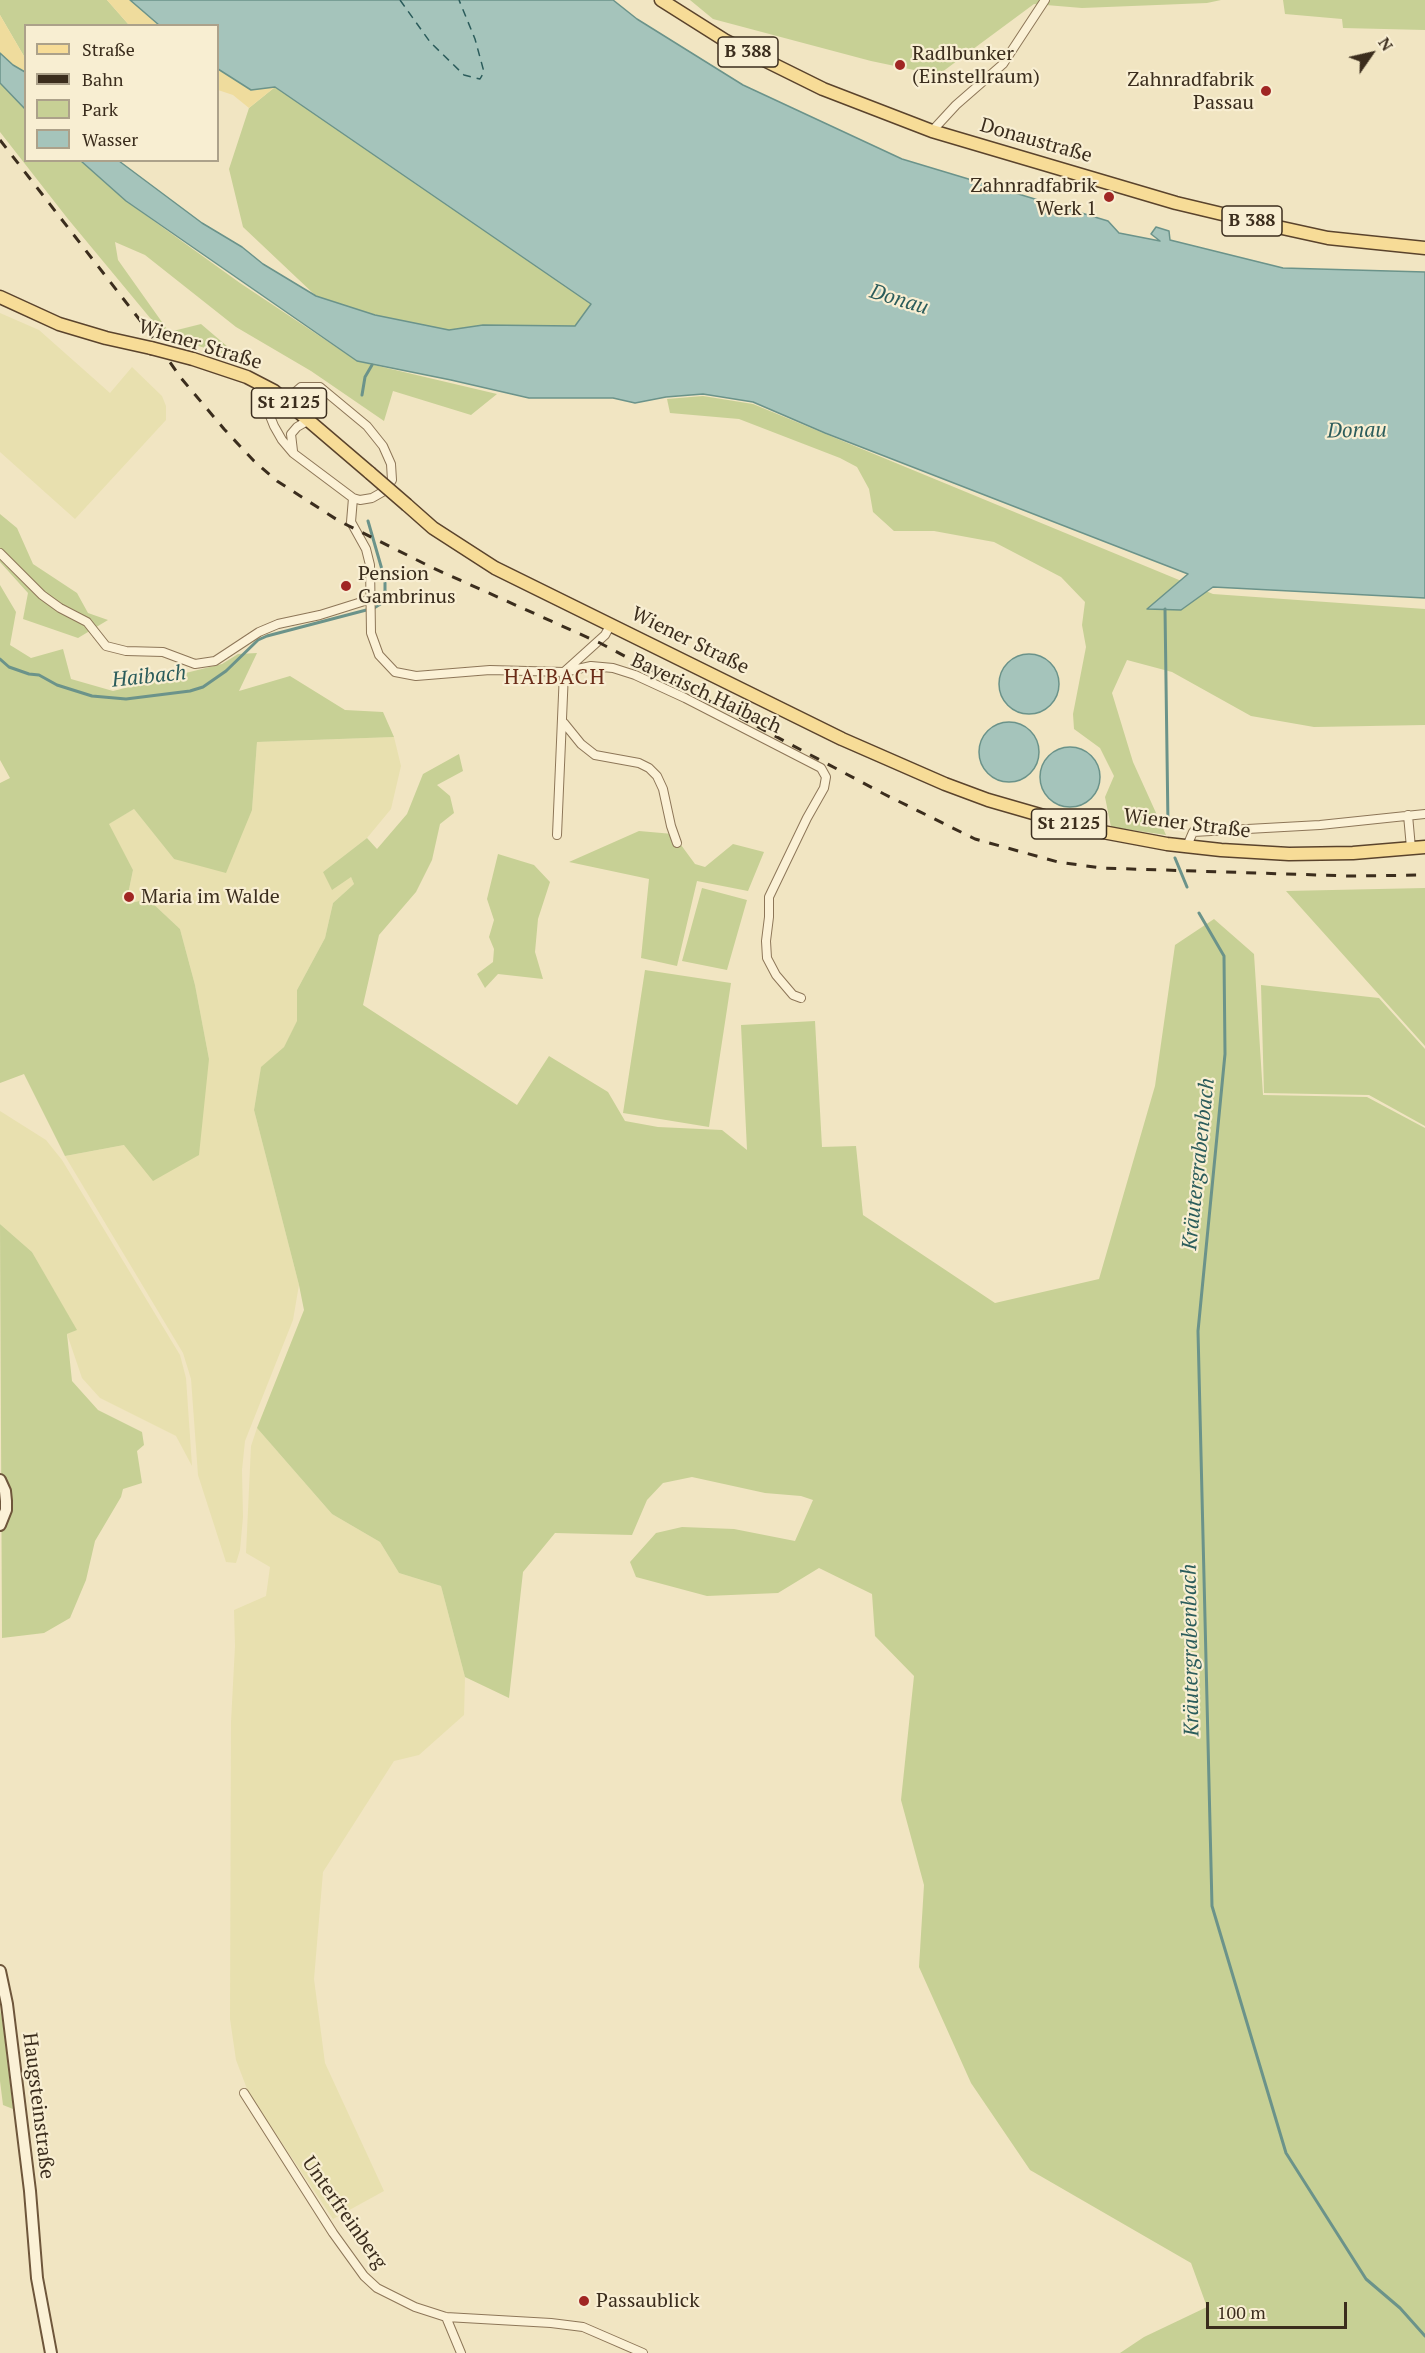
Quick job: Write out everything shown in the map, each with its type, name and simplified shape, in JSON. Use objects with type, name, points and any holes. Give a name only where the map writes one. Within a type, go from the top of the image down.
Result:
[{"type":"main road","name":"Donaustraße","points":[[661,0],[726,41],[823,89],[932,131],[1176,203],[1264,224],[1328,238],[1425,248]]},
{"type":"main road","name":"Wiener Straße","points":[[0,297],[59,324],[194,359],[255,380],[286,400],[433,528],[495,568],[842,739],[945,784],[1032,814],[1092,830],[1188,846],[1289,854],[1353,853],[1425,847]]},
{"type":"main road","points":[[0,1480],[5,1491],[6,1510],[0,1525]]},
{"type":"main road","name":"Haugsteinstraße","points":[[0,1971],[7,2004],[30,2191],[37,2278],[51,2353]]},
{"type":"street","points":[[932,131],[956,105],[1003,64],[1046,0]]},
{"type":"street","points":[[255,380],[274,426],[293,453],[353,498],[360,500],[372,498],[381,494],[390,485],[391,464],[383,446],[367,426],[320,387],[301,387],[286,400]]},
{"type":"street","points":[[293,453],[291,434],[297,427],[309,420]]},
{"type":"street","name":"Bayerisch Haibach","points":[[353,498],[351,522],[366,549],[370,565],[371,633],[383,660],[395,672],[416,676],[490,670],[564,672],[591,666],[613,668],[635,675],[686,698],[821,768],[826,777],[824,788],[769,897],[767,958],[776,975],[793,995],[801,998]]},
{"type":"street","points":[[0,553],[42,595],[87,622],[106,646],[126,651],[164,652],[195,664],[215,661],[259,632],[278,624],[371,602]]},
{"type":"street","points":[[557,836],[564,723],[562,699],[564,672],[605,635],[611,624]]},
{"type":"street","points":[[564,723],[581,744],[595,755],[639,763],[649,768],[657,776],[663,789],[677,843]]},
{"type":"street","points":[[1188,846],[1193,832],[1320,825],[1425,814]]},
{"type":"street","points":[[1408,815],[1411,848]]},
{"type":"street","name":"Unterfreinberg","points":[[244,2092],[333,2233],[364,2276],[377,2289],[395,2299],[446,2317],[583,2327],[643,2353]]},
{"type":"street","points":[[446,2317],[461,2353]]},
{"type":"shaded area","points":[[0,313],[39,330],[110,393],[132,367],[162,396],[166,406],[166,420],[75,519],[0,452]]},
{"type":"shaded area","points":[[394,737],[401,766],[391,809],[367,838],[323,872],[351,877],[354,884],[333,903],[325,938],[297,990],[298,1020],[284,1047],[261,1068],[254,1110],[299,1285],[293,1320],[245,1441],[240,1550],[236,1563],[226,1562],[198,1475],[191,1379],[183,1353],[65,1156],[124,1145],[209,1059],[195,985],[180,929],[148,899],[126,904],[133,870],[108,824],[134,809],[174,859],[252,810],[257,742]]},
{"type":"shaded area","points":[[0,1111],[46,1140],[62,1160],[180,1355],[186,1378],[192,1466],[176,1436],[100,1398],[82,1378],[67,1334],[76,1330],[32,1252],[0,1224]]},
{"type":"shaded area","points":[[257,1428],[332,1514],[380,1542],[399,1573],[441,1586],[465,1677],[464,1715],[419,1755],[394,1761],[323,1872],[314,1979],[325,2063],[384,2191],[333,2219],[249,2094],[236,2060],[230,2019],[231,1722],[235,1646],[234,1610],[266,1596],[270,1567],[246,1553],[251,1446]]},
{"type":"green space","points":[[0,0],[107,0],[128,24],[24,24],[24,56],[0,15]]},
{"type":"green space","points":[[690,0],[1221,0],[1207,3],[1082,8],[1034,4],[938,75],[871,61],[713,19]]},
{"type":"green space","points":[[1283,0],[1425,0],[1425,30],[1343,28],[1342,19],[1285,14]]},
{"type":"green space","points":[[0,83],[24,108],[24,162],[82,162],[126,201],[240,283],[357,361],[497,394],[471,415],[393,391],[384,421],[311,371],[236,327],[145,255],[115,242],[118,260],[169,332],[201,324],[242,359],[165,336],[68,219],[0,132]]},
{"type":"green space","points":[[275,87],[592,304],[575,326],[483,325],[449,330],[375,315],[316,296],[243,227],[229,169],[249,108]]},
{"type":"green space","points":[[703,396],[753,404],[1213,594],[1425,609],[1425,725],[1314,727],[1251,716],[1172,672],[1127,660],[1112,693],[1133,762],[1166,835],[1111,827],[1105,797],[1114,776],[1100,748],[1074,729],[1073,714],[1086,647],[1082,625],[1085,602],[1061,577],[994,542],[934,531],[894,531],[873,512],[869,489],[857,467],[840,458],[739,419],[670,413],[667,399]]},
{"type":"green space","points":[[0,514],[17,528],[33,564],[77,593],[88,613],[108,620],[78,638],[23,619],[28,593],[0,562]]},
{"type":"green space","points":[[0,585],[16,612],[10,645],[31,658],[63,649],[71,679],[113,691],[222,664],[238,654],[257,653],[239,691],[290,676],[345,710],[383,712],[394,737],[257,742],[252,810],[226,873],[174,859],[134,809],[109,824],[133,870],[126,904],[148,899],[180,929],[195,985],[209,1059],[199,1155],[153,1181],[124,1145],[65,1156],[24,1074],[0,1083],[0,783],[10,778],[0,760]]},
{"type":"green space","points":[[459,754],[463,771],[437,785],[450,796],[454,813],[440,824],[432,860],[416,892],[379,935],[363,1005],[517,1105],[549,1056],[608,1092],[625,1121],[658,1127],[722,1130],[747,1150],[741,1025],[815,1021],[822,1147],[856,1146],[863,1215],[995,1303],[1099,1279],[1155,1086],[1175,945],[1214,919],[1254,954],[1263,1095],[1367,1097],[1425,1128],[1425,2353],[1120,2353],[1144,2337],[1207,2307],[1191,2263],[1030,2170],[971,2083],[919,1967],[924,1885],[901,1800],[914,1676],[875,1636],[872,1594],[819,1568],[778,1593],[707,1596],[636,1577],[630,1562],[656,1533],[682,1527],[734,1529],[795,1541],[813,1500],[801,1496],[765,1493],[692,1477],[663,1483],[647,1500],[632,1535],[555,1533],[523,1572],[509,1698],[465,1677],[441,1586],[399,1573],[380,1542],[332,1514],[257,1428],[304,1310],[254,1110],[261,1067],[284,1047],[297,1021],[297,990],[325,938],[333,903],[354,884],[351,877],[332,890],[323,872],[367,838],[377,849],[407,814],[423,774]]},
{"type":"green space","points":[[639,831],[673,834],[695,864],[705,867],[733,844],[764,852],[748,891],[697,881],[677,966],[641,958],[649,879],[569,862]]},
{"type":"green space","points":[[498,854],[534,865],[550,882],[538,919],[535,952],[543,979],[498,974],[485,988],[477,974],[493,962],[494,949],[489,937],[494,920],[487,899]]},
{"type":"green space","points":[[702,888],[747,900],[727,970],[682,961]]},
{"type":"green space","points":[[1425,888],[1425,1046],[1286,891]]},
{"type":"green space","points":[[645,970],[731,983],[709,1127],[623,1113]]},
{"type":"green space","points":[[1261,985],[1379,998],[1425,1049],[1425,1126],[1369,1095],[1264,1093]]},
{"type":"green space","points":[[0,1224],[32,1252],[77,1330],[67,1334],[72,1381],[98,1410],[142,1432],[144,1445],[137,1451],[142,1483],[123,1489],[121,1497],[95,1541],[86,1580],[70,1618],[44,1633],[2,1638]]},
{"type":"green space","points":[[0,2009],[13,2109],[3,2105],[0,2081]]},
{"type":"sand","points":[[107,0],[130,0],[158,24],[128,24]]},
{"type":"sand","points":[[0,15],[24,56],[24,71],[0,53]]},
{"type":"sand","points":[[219,70],[251,90],[275,87],[249,108],[233,95],[219,90]]},
{"type":"water","name":"Donau","points":[[130,0],[613,0],[637,19],[743,85],[902,159],[1108,221],[1119,233],[1160,241],[1151,234],[1156,227],[1169,231],[1170,240],[1283,268],[1425,272],[1425,598],[1213,587],[1181,610],[1147,609],[1188,574],[825,433],[753,402],[703,394],[666,397],[635,403],[613,398],[529,398],[357,361],[126,201],[82,162],[120,162],[202,223],[316,296],[375,315],[449,330],[483,325],[575,326],[591,304],[275,87],[251,90],[219,70],[219,24],[158,24]]},
{"type":"water","points":[[0,53],[24,71],[24,108],[0,83]]},
{"type":"water","points":[[1029,654],[1050,663],[1059,684],[1050,705],[1029,714],[1008,705],[999,684],[1008,663]]},
{"type":"water","points":[[1009,722],[1030,731],[1039,752],[1030,773],[1009,782],[988,773],[979,752],[988,731]]},
{"type":"water","points":[[1070,747],[1091,756],[1100,777],[1091,798],[1070,807],[1049,798],[1040,777],[1049,756]]},
{"type":"waterway","name":"Haibach","points":[[362,395],[365,377],[372,365]]},
{"type":"waterway","name":"Haibach","points":[[0,659],[9,667],[39,675],[57,685],[92,696],[126,699],[190,691],[203,687],[226,671],[258,640],[374,608],[382,603],[385,598],[385,580],[368,521]]},
{"type":"waterway","name":"Kräutergrabenbach","points":[[1165,609],[1168,825]]},
{"type":"waterway","name":"Kräutergrabenbach","points":[[1175,858],[1187,887]]},
{"type":"waterway","name":"Kräutergrabenbach","points":[[1199,913],[1224,956],[1225,1054],[1198,1331],[1212,1906],[1286,2153],[1366,2279],[1400,2308],[1425,2336]]},
{"type":"ferry route","points":[[400,0],[430,42],[464,75],[480,79],[484,72],[475,39],[459,0]]},
{"type":"railway","points":[[0,140],[146,328],[181,378],[224,429],[254,461],[277,481],[339,521],[433,568],[600,643],[884,794],[975,839],[1058,862],[1101,868],[1349,876],[1425,875]]},
{"type":"place","name":"Radlbunker (Einstellraum)","points":[[900,65]]},
{"type":"place","name":"Zahnradfabrik Passau","points":[[1266,91]]},
{"type":"place","name":"Zahnradfabrik Werk 1","points":[[1109,197]]},
{"type":"place","name":"Pension Gambrinus","points":[[346,586]]},
{"type":"place","name":"Maria im Walde","points":[[129,897]]},
{"type":"place","name":"Passaublick","points":[[584,2301]]},
{"type":"district","name":"HAIBACH","points":[[555,678]]}]
